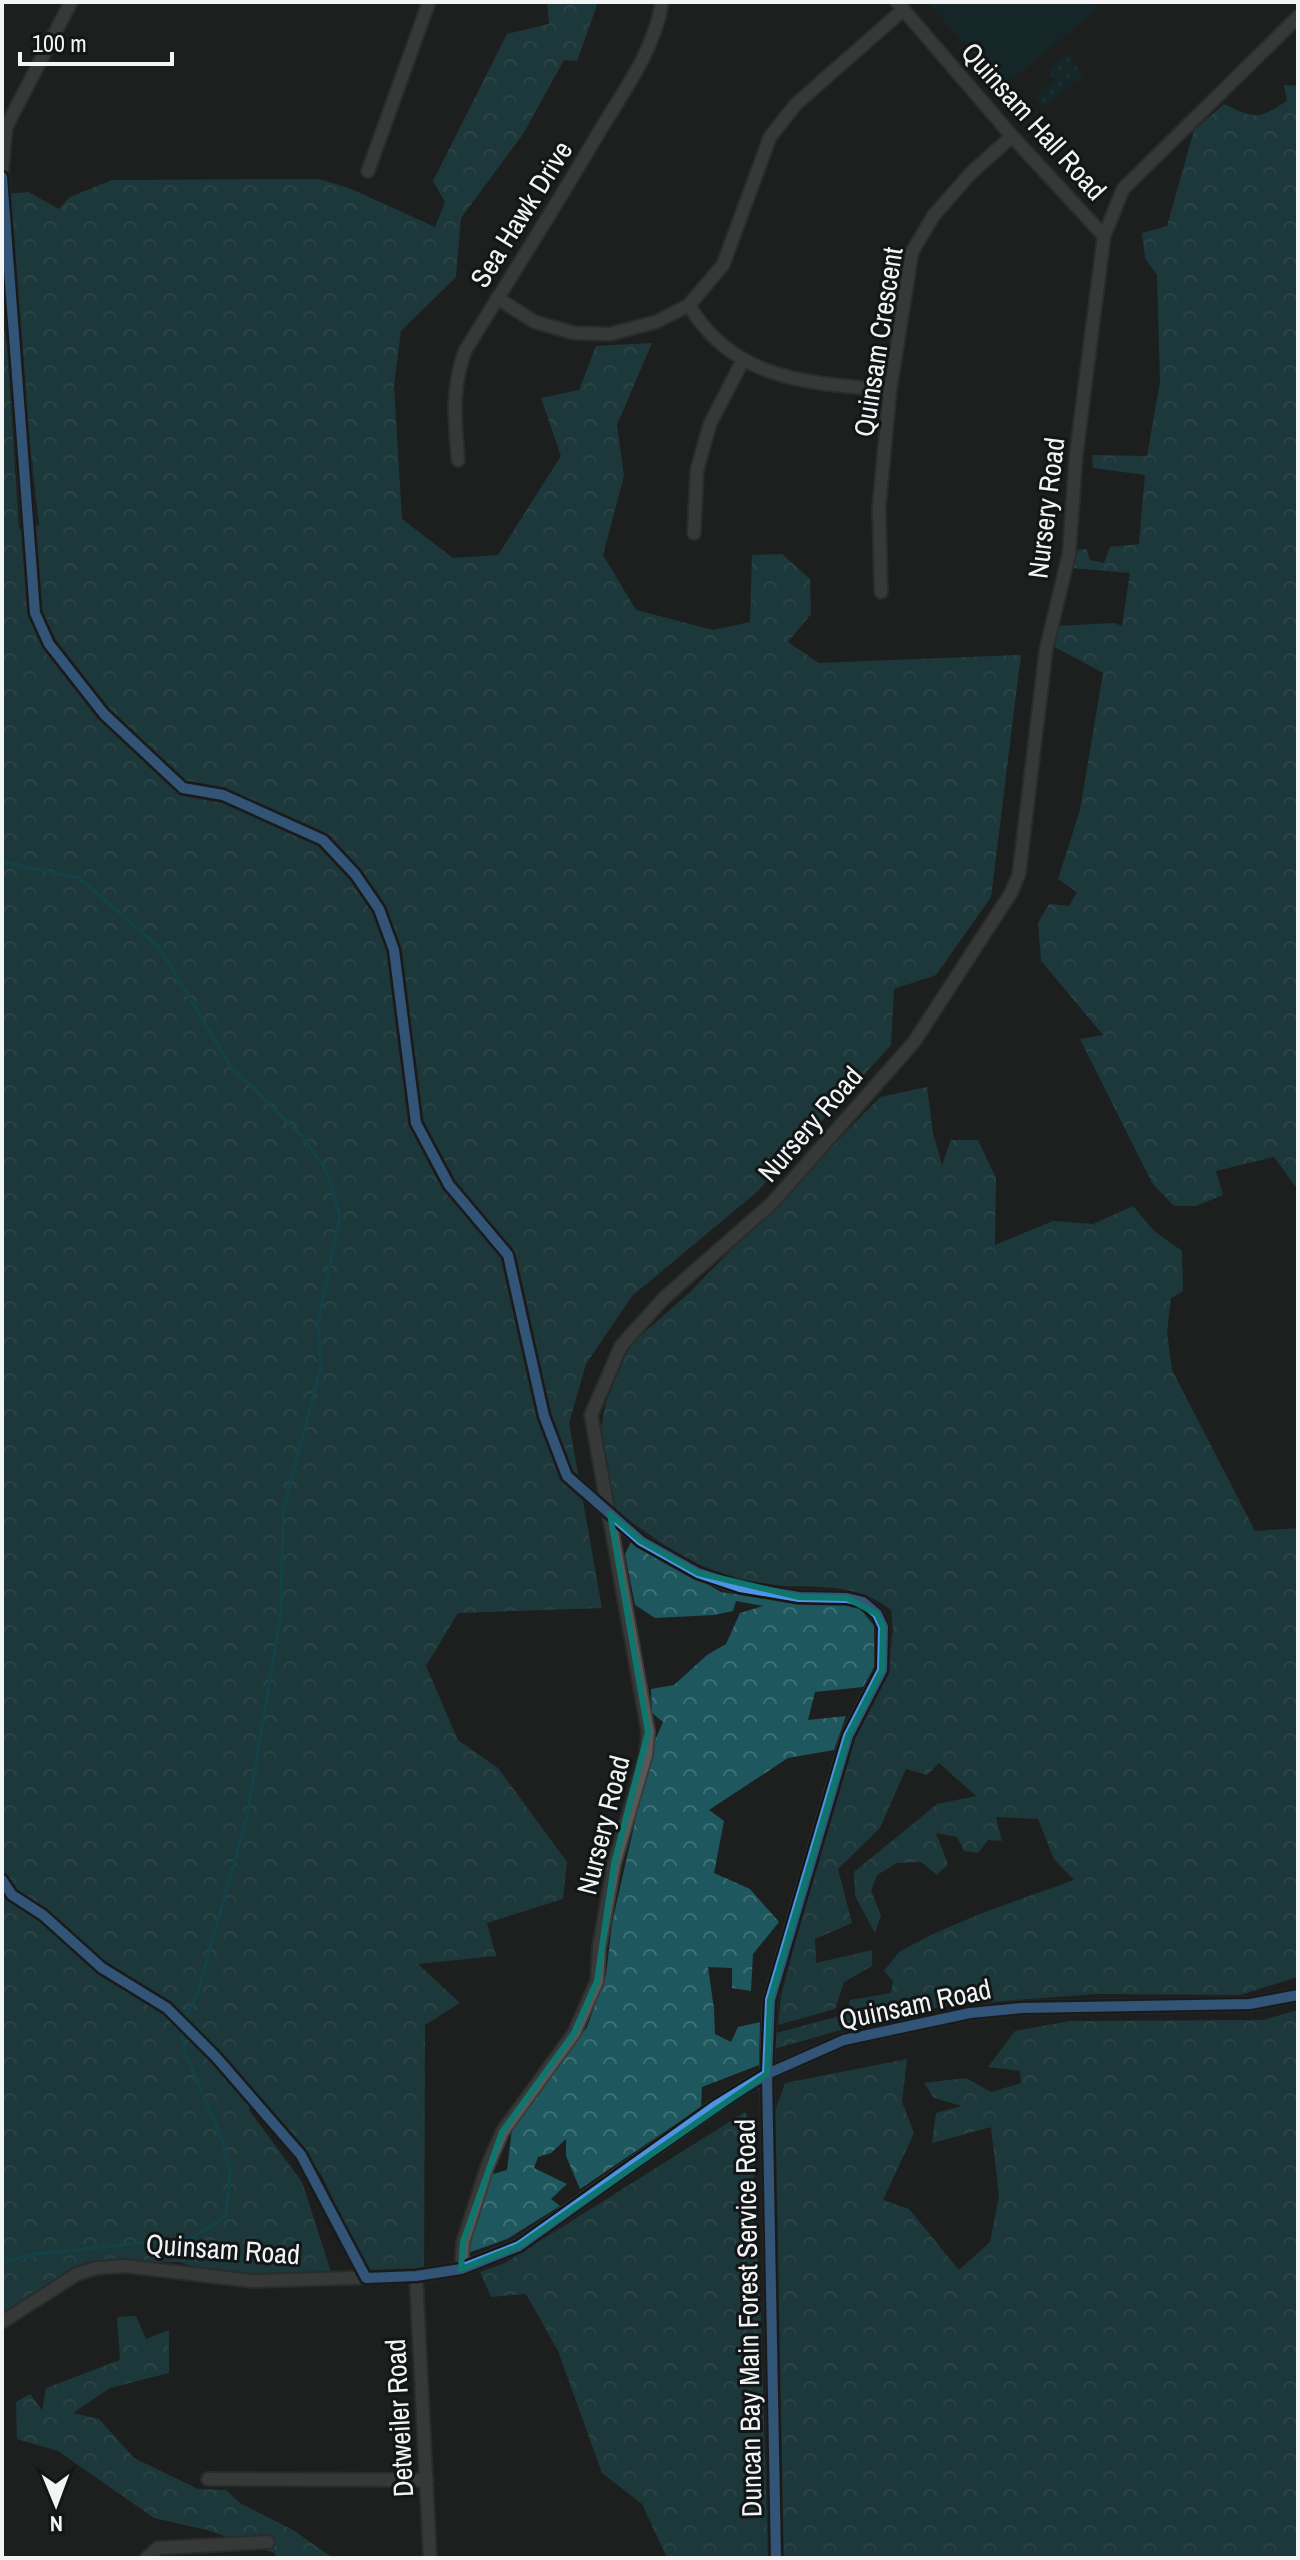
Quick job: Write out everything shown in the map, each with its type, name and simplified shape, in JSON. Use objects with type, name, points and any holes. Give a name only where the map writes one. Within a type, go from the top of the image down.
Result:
[{"type":"street","name":"Duncan Bay Main Forest Service Road","points":[[71,2],[6,127],[2,174],[35,613],[39,624],[49,644],[104,714],[183,788],[223,795],[323,840],[355,874],[379,909],[394,950],[416,1123],[449,1185],[508,1255],[544,1416],[567,1476],[641,1541],[698,1573],[740,1587],[799,1597],[847,1598],[863,1602],[877,1614],[883,1627],[882,1670],[848,1736],[770,2000],[767,2074],[776,2558]]},
{"type":"street","points":[[368,171],[429,2]]},
{"type":"street","name":"Sea Hawk Drive","points":[[458,460],[453,397],[457,372],[465,351],[648,50],[662,2]]},
{"type":"street","points":[[497,298],[535,322],[574,333],[598,334],[610,334],[656,322],[689,305],[723,265],[770,137],[796,104],[900,6]]},
{"type":"street","name":"Quinsam Hall Road","points":[[900,6],[1012,136],[1104,236]]},
{"type":"street","name":"Nursery Road","points":[[461,2269],[463,2242],[487,2167],[502,2132],[574,2033],[597,1981],[599,1947],[614,1864],[646,1755],[648,1732],[591,1415],[621,1346],[664,1298],[772,1203],[914,1042],[1011,893],[1019,874],[1046,650],[1069,554],[1076,456],[1104,236],[1123,189],[1298,17]]},
{"type":"street","name":"Quinsam Crescent","points":[[881,592],[879,507],[890,390],[912,252],[934,215],[971,173],[1012,136]]},
{"type":"street","points":[[689,305],[713,336],[743,360],[804,382],[890,390]]},
{"type":"street","points":[[694,533],[697,470],[710,424],[743,360]]},
{"type":"street","name":"Quinsam Road","points":[[2,2322],[77,2274],[96,2268],[125,2266],[252,2281],[416,2276],[461,2269],[519,2246],[715,2106],[767,2074],[844,2040],[970,2013],[1022,2008],[1250,2004],[1298,1995]]},
{"type":"street","name":"Detweiler Road","points":[[416,2276],[432,2558]]},
{"type":"street","points":[[208,2479],[427,2480]]},
{"type":"street","points":[[147,2558],[158,2548],[268,2542]]},
{"type":"highlighted area","points":[[610,1514],[641,1541],[698,1573],[799,1597],[847,1598],[877,1614],[883,1627],[882,1670],[848,1736],[770,2000],[767,2074],[519,2246],[461,2269],[463,2242],[502,2132],[574,2033],[597,1981],[614,1864],[648,1732]]},
{"type":"shaded area","points":[[927,2],[1092,2],[1098,9],[1007,83],[995,78]]},
{"type":"shaded area","points":[[1067,54],[1084,75],[1043,107],[1035,96],[1055,80],[1048,70]]},
{"type":"green space","points":[[547,2],[598,2],[577,61],[564,60],[523,134],[461,218],[456,277],[401,331],[394,385],[402,519],[453,558],[498,555],[561,456],[541,398],[579,390],[596,346],[652,343],[617,425],[624,476],[603,555],[636,610],[713,630],[750,622],[752,555],[782,554],[810,579],[811,614],[788,642],[819,663],[1021,655],[991,897],[936,975],[894,989],[891,1045],[758,1191],[632,1296],[586,1364],[569,1423],[602,1608],[458,1613],[426,1666],[458,1740],[498,1768],[567,1862],[563,1899],[487,1923],[496,1956],[418,1964],[460,2003],[425,2025],[424,2278],[369,2278],[322,2176],[260,2097],[249,2110],[302,2182],[333,2278],[244,2284],[179,2262],[86,2262],[2,2314],[2,318],[7,345],[19,529],[39,525],[7,194],[28,192],[59,209],[70,197],[112,180],[319,179],[349,188],[435,227],[445,202],[433,181],[507,34],[549,24]]},
{"type":"green space","points":[[1284,85],[1298,86],[1298,1190],[1274,1157],[1216,1171],[1223,1195],[1196,1206],[1174,1206],[1152,1183],[1080,1039],[1103,1035],[1041,961],[1038,923],[1049,904],[1069,906],[1077,892],[1058,879],[1080,810],[1103,673],[1051,645],[1057,626],[1114,623],[1122,626],[1130,573],[1072,568],[1075,550],[1087,549],[1090,560],[1104,563],[1110,547],[1139,544],[1145,475],[1093,468],[1092,455],[1147,456],[1160,382],[1157,275],[1145,258],[1142,233],[1167,226],[1194,130],[1224,104],[1250,115],[1269,112],[1287,101]]},
{"type":"green space","points":[[927,1087],[933,1133],[942,1165],[951,1140],[978,1140],[996,1178],[995,1245],[1053,1221],[1093,1224],[1133,1206],[1154,1231],[1182,1251],[1183,1291],[1171,1298],[1167,1332],[1172,1370],[1255,1531],[1298,1528],[1298,1977],[1240,1995],[1097,1994],[950,2005],[869,2022],[774,2049],[776,2033],[847,2014],[850,2000],[891,1993],[893,1981],[884,1971],[899,1952],[982,1913],[1074,1880],[1054,1859],[1038,1819],[996,1817],[1002,1841],[988,1840],[978,1853],[964,1851],[957,1837],[936,1833],[948,1864],[937,1875],[921,1862],[897,1863],[877,1875],[871,1891],[881,1915],[875,1933],[855,1896],[854,1872],[937,1804],[976,1796],[939,1763],[927,1775],[906,1769],[880,1828],[838,1869],[852,1923],[815,1939],[816,1963],[872,1950],[872,1966],[844,1982],[835,2009],[778,2025],[781,1996],[855,1735],[888,1675],[893,1629],[891,1610],[855,1592],[757,1583],[720,1573],[672,1550],[614,1508],[601,1428],[606,1402],[630,1345],[689,1293],[880,1097]]},
{"type":"green space","points":[[631,1542],[721,1592],[792,1603],[858,1606],[874,1626],[874,1667],[863,1687],[815,1692],[808,1720],[846,1716],[834,1750],[788,1758],[709,1810],[724,1821],[714,1873],[750,1889],[779,1922],[753,1954],[751,1991],[732,1988],[732,1968],[708,1967],[715,2034],[731,2042],[738,2027],[760,2022],[759,2065],[702,2087],[701,2107],[580,2189],[566,2156],[566,2139],[551,2153],[538,2157],[534,2168],[567,2184],[551,2199],[560,2206],[507,2239],[468,2253],[490,2175],[507,2170],[512,2129],[587,2027],[606,1975],[612,1923],[652,1747],[663,1722],[652,1713],[651,1689],[674,1685],[707,1655],[726,1644],[740,1613],[763,1606],[736,1601],[733,1611],[714,1615],[655,1618],[635,1605],[625,1554]]},
{"type":"green space","points":[[1298,2010],[1298,2558],[783,2558],[774,2114],[785,2083],[907,2059],[902,2102],[914,2133],[883,2200],[909,2209],[959,2270],[990,2242],[999,2196],[991,2127],[932,2143],[936,2113],[962,2106],[934,2098],[924,2083],[966,2078],[991,2092],[1021,2083],[1020,2071],[988,2067],[1015,2031],[1070,2021],[1263,2020]]},
{"type":"green space","points":[[745,2112],[755,2131],[753,2212],[760,2286],[768,2558],[667,2558],[642,2504],[602,2473],[558,2351],[526,2294],[491,2297],[480,2272],[505,2263]]},
{"type":"green space","points":[[136,2316],[146,2339],[169,2330],[169,2373],[110,2388],[73,2413],[99,2419],[134,2458],[198,2489],[226,2490],[240,2503],[293,2530],[333,2558],[277,2558],[275,2553],[207,2530],[154,2518],[58,2451],[17,2439],[16,2402],[30,2394],[42,2410],[46,2388],[120,2360],[117,2317]]},
{"type":"waterway","points":[[2,862],[79,878],[159,947],[231,1067],[303,1137],[327,1172],[340,1216],[318,1323],[321,1367],[283,1511],[281,1613],[247,1816],[197,1995],[185,2018]]},
{"type":"waterway","points":[[2,2262],[35,2254],[192,2238],[226,2216],[230,2172],[222,2139],[184,2050],[181,2026]]},
{"type":"cycle path","points":[[2,177],[35,613],[49,644],[104,714],[183,788],[223,795],[323,840],[355,874],[379,909],[394,950],[416,1123],[449,1185],[508,1255],[544,1416],[567,1476],[641,1541],[698,1573],[740,1587],[799,1597],[847,1598],[863,1602],[877,1614],[883,1627],[882,1670],[848,1736],[770,2000],[767,2074],[776,2558]]},
{"type":"cycle path","points":[[2,1880],[12,1895],[43,1915],[102,1968],[167,2008],[216,2057],[301,2155],[366,2278],[416,2276],[461,2269],[519,2246],[715,2106],[767,2074],[844,2040],[970,2013],[1022,2008],[1250,2004],[1298,1995]]}]
